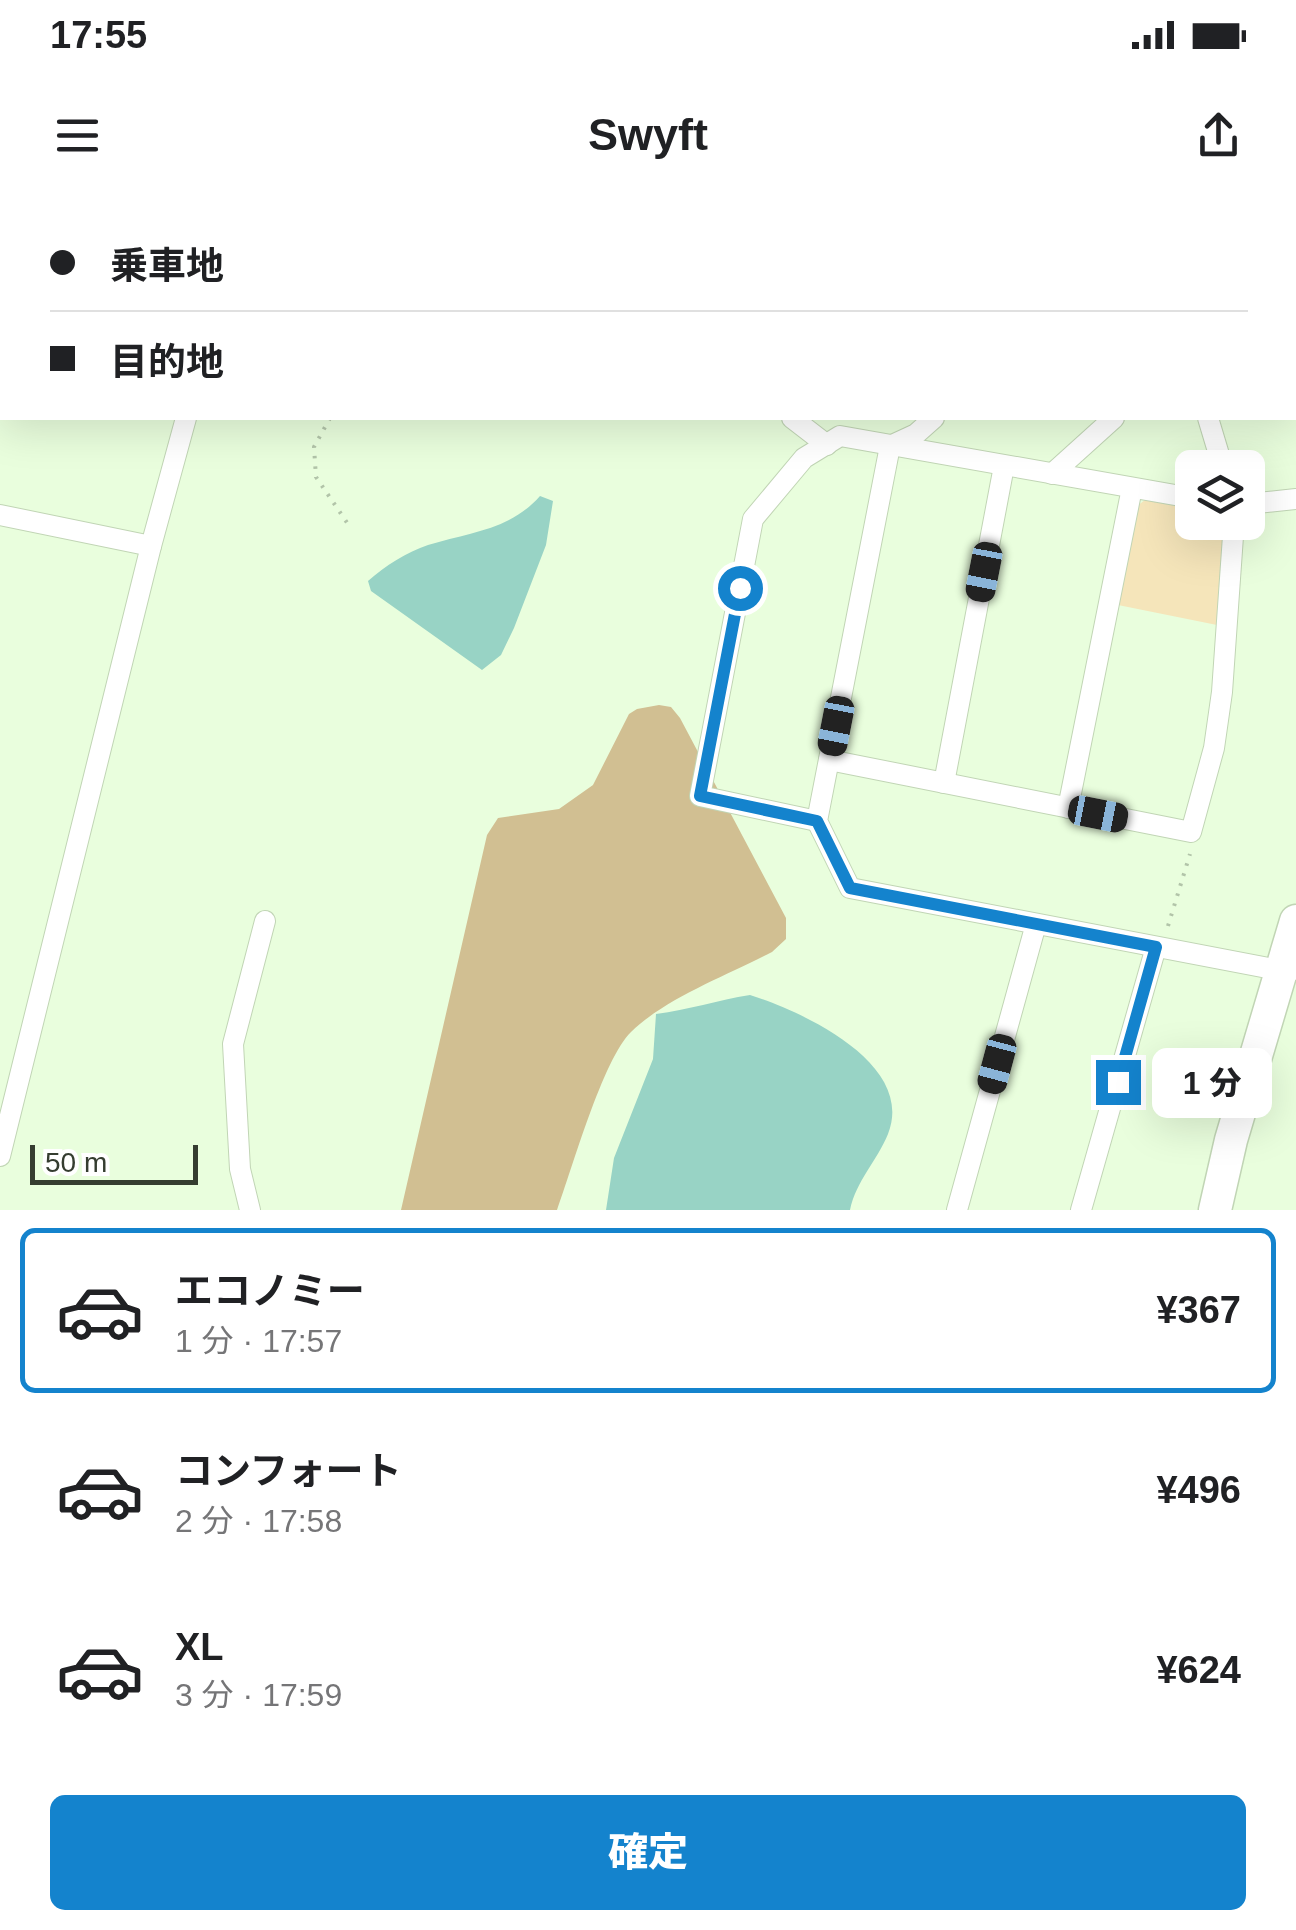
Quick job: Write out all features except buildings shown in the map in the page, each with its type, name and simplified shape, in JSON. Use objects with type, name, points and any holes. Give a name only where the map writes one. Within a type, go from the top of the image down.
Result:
[{"type":"main road","points":[[1215,1210],[1231,1140],[1289,972],[1296,921]]},
{"type":"street","points":[[0,1156],[185,420]]},
{"type":"street","points":[[795,420],[826,445]]},
{"type":"street","points":[[890,446],[916,434],[932,420]]},
{"type":"street","points":[[1052,474],[1112,420]]},
{"type":"street","points":[[1209,420],[1218,450]]},
{"type":"street","points":[[817,821],[700,796],[753,519],[804,458],[840,436],[1175,495]]},
{"type":"street","points":[[890,446],[817,821],[850,888],[1289,972]]},
{"type":"street","points":[[944,783],[1004,466]]},
{"type":"street","points":[[1068,808],[1132,488]]},
{"type":"street","points":[[1265,502],[1296,499]]},
{"type":"street","points":[[0,515],[151,546]]},
{"type":"street","points":[[830,760],[1191,832],[1214,748],[1233,540]]},
{"type":"street","points":[[250,1210],[240,1169],[233,1044],[265,922]]},
{"type":"street","points":[[957,1210],[1036,924]]},
{"type":"street","points":[[1081,1210],[1156,947]]},
{"type":"path","points":[[329,420],[314,447],[316,476],[350,527]]},
{"type":"path","points":[[1156,947],[1165,936],[1191,852],[1191,832]]},
{"type":"shaded area","points":[[1145,500],[1175,504],[1175,540],[1224,540],[1217,625],[1118,605],[1137,506]]},
{"type":"shaded area","points":[[659,705],[671,707],[680,718],[786,918],[786,939],[772,952],[662,1008],[631,1032],[599,1089],[557,1210],[401,1210],[487,835],[498,818],[559,809],[593,785],[629,714]]},
{"type":"water","points":[[540,496],[553,501],[546,545],[501,655],[482,670],[371,591],[368,581],[404,556],[502,523]]},
{"type":"water","points":[[750,995],[797,1013],[849,1044],[870,1063],[885,1085],[892,1108],[888,1134],[850,1210],[606,1210],[614,1158],[653,1059],[656,1014]]},
{"type":"route","points":[[740,588],[700,796],[817,821],[850,888],[1156,947],[1118,1082]]}]
